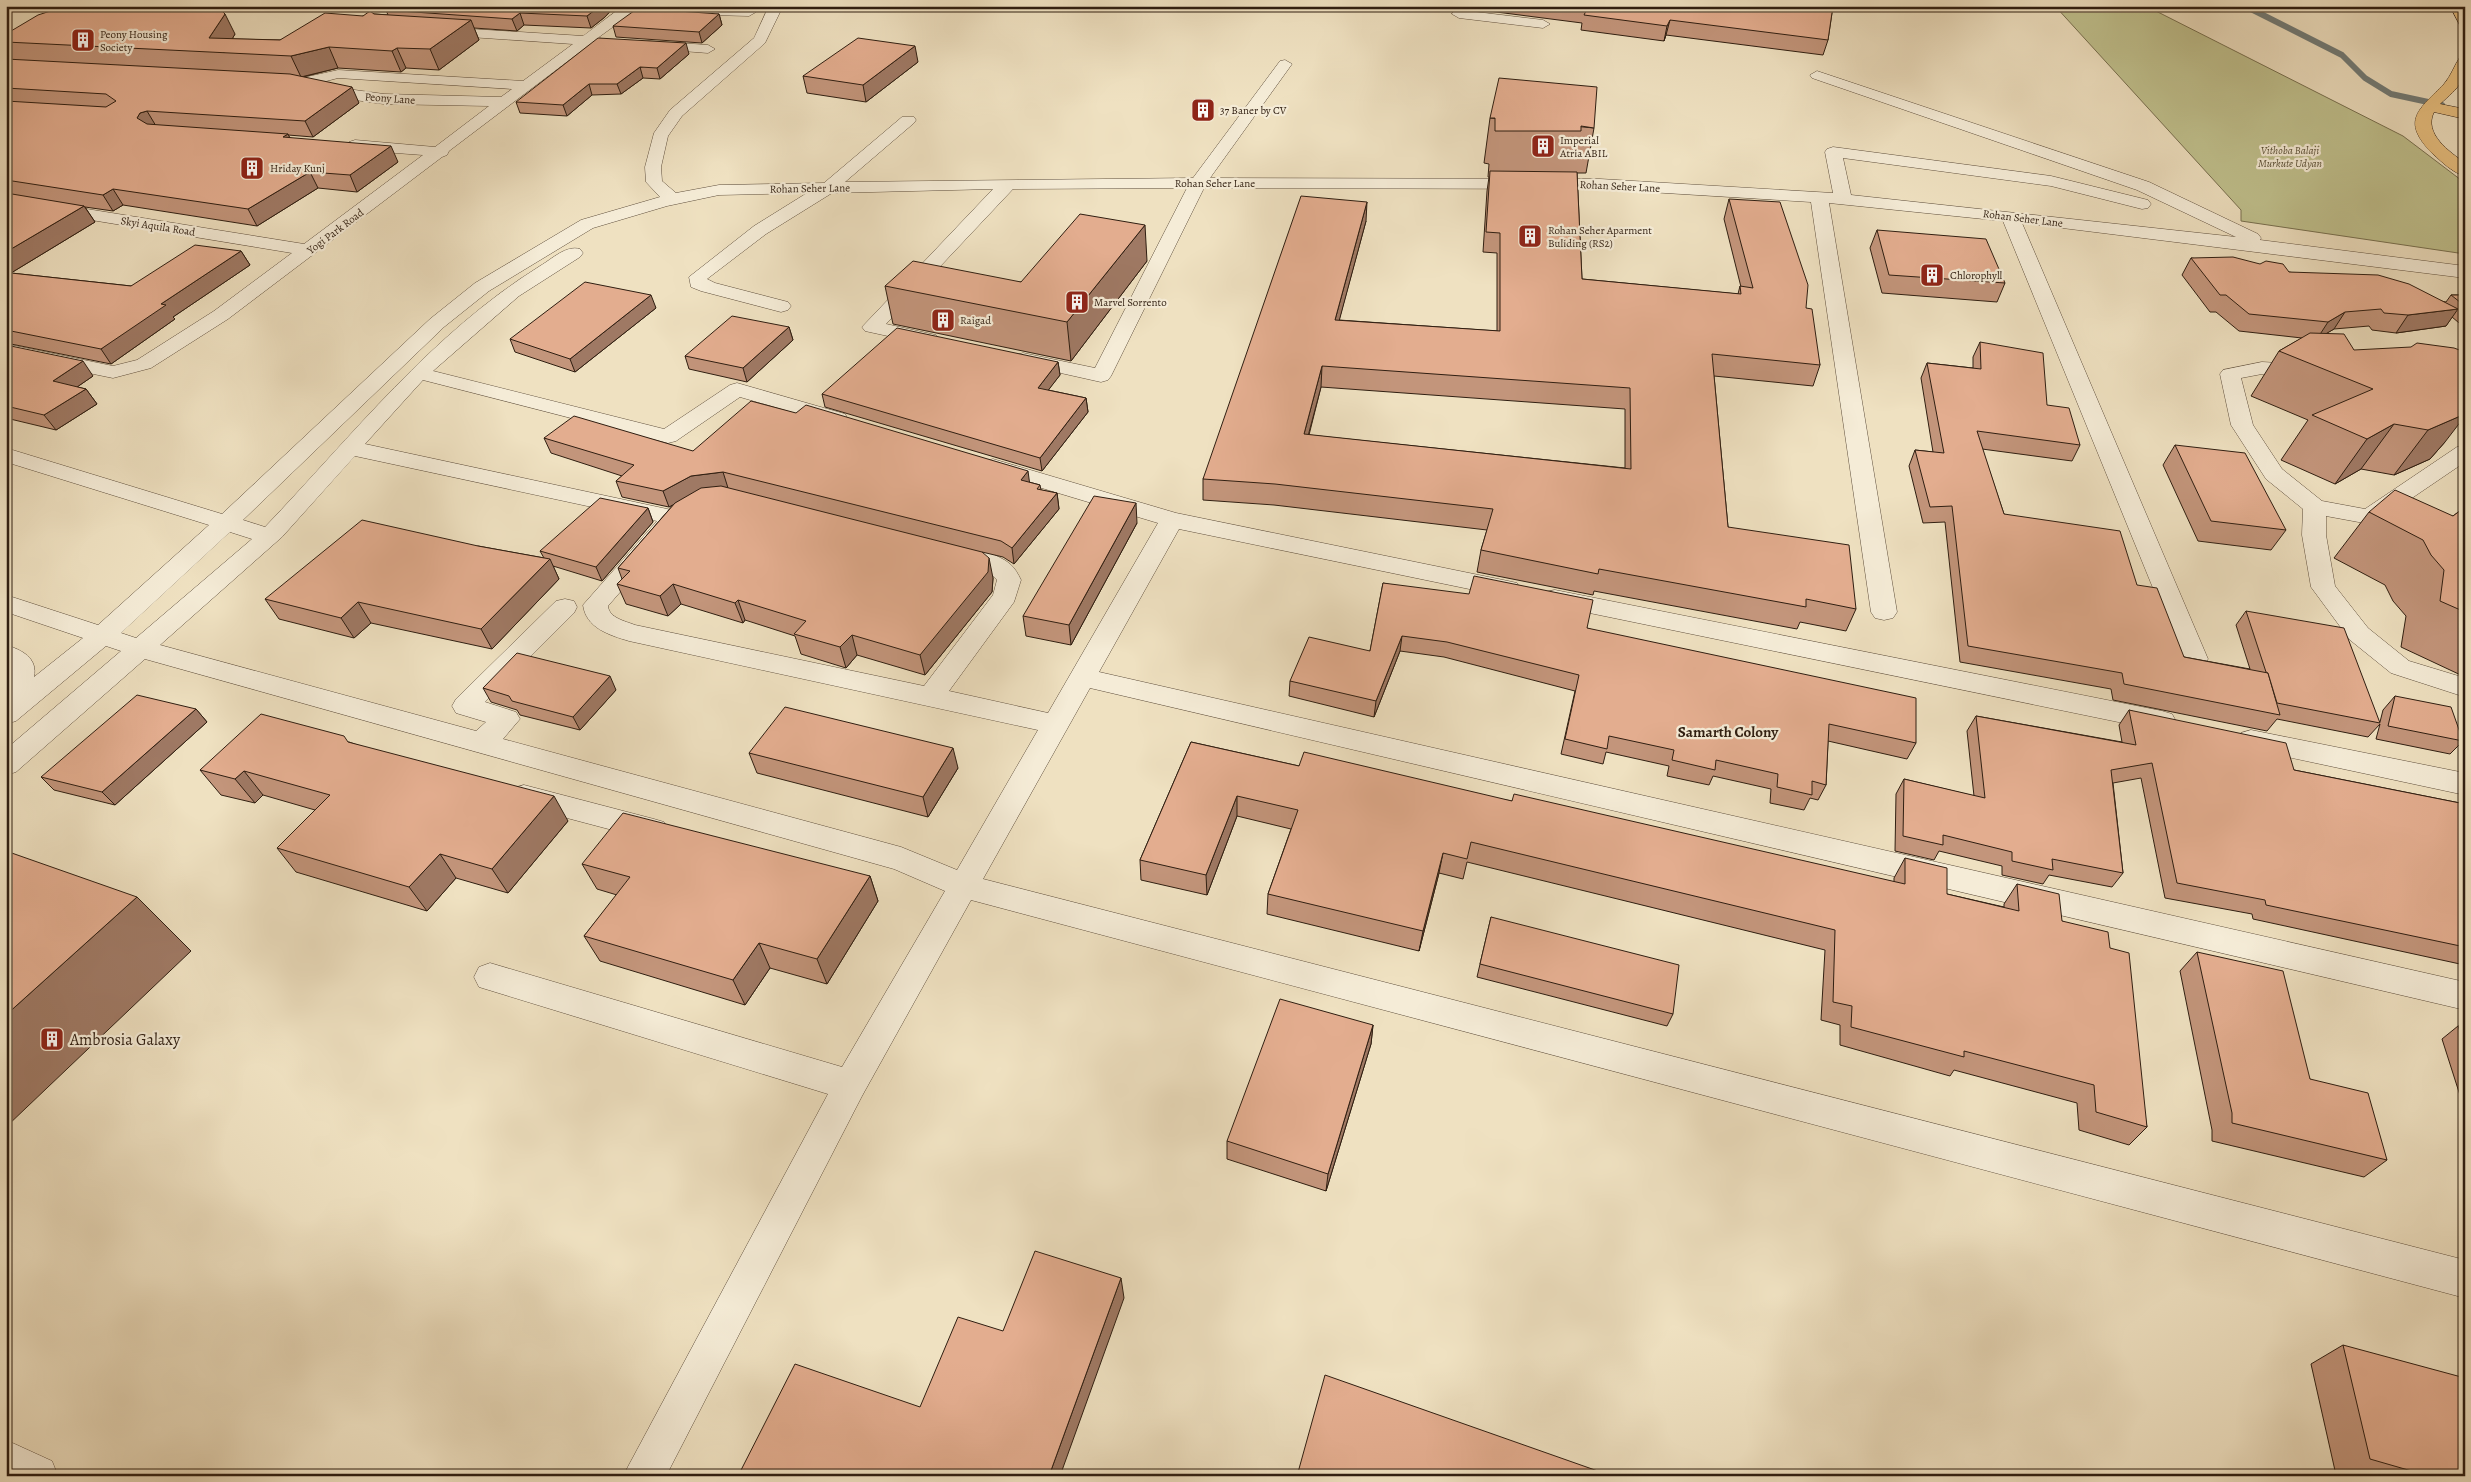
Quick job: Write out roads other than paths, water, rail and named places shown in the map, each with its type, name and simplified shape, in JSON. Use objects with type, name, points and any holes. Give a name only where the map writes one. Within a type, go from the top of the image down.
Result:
[{"type":"main road","points":[[2457,6],[2465,22]]},
{"type":"main road","points":[[2465,60],[2459,73],[2446,91],[2432,103],[2423,124],[2428,138],[2443,154],[2465,171]]},
{"type":"main road","points":[[2432,103],[2465,114]]},
{"type":"street","points":[[6,765],[142,649],[269,536],[418,373],[512,292],[662,202],[654,182],[653,166],[660,136],[676,113],[760,40],[776,6]]},
{"type":"street","points":[[1464,6],[1459,14],[1543,24]]},
{"type":"street","points":[[631,8],[750,9],[745,23],[760,40]]},
{"type":"street","name":"Yogi Park Road","points":[[6,350],[113,372],[144,364],[221,315],[631,8]]},
{"type":"street","points":[[422,30],[610,42]]},
{"type":"street","points":[[639,44],[708,49]]},
{"type":"street","points":[[1005,356],[1101,376],[1198,183],[1285,64]]},
{"type":"street","name":"Peony Lane","points":[[506,102],[384,99],[321,91],[295,83],[338,74],[527,86]]},
{"type":"street","points":[[1817,74],[2143,186],[2272,247]]},
{"type":"street","points":[[781,306],[708,287],[698,283],[698,277],[760,230],[828,188],[908,120]]},
{"type":"street","points":[[340,144],[441,152]]},
{"type":"street","points":[[1843,199],[1833,152],[2051,181],[2136,202],[2177,220],[2212,240]]},
{"type":"street","name":"Rohan Seher Lane","points":[[6,714],[103,635],[226,523],[437,323],[482,287],[587,224],[662,202],[719,190],[1008,184],[1397,182],[1584,184],[1843,199],[2010,216],[2465,272]]},
{"type":"street","points":[[948,343],[872,327],[1008,184]]},
{"type":"street","points":[[1819,197],[1884,612]]},
{"type":"street","name":"Skyi Aquila Road","points":[[6,201],[309,250]]},
{"type":"street","points":[[2010,216],[2195,659]]},
{"type":"street","points":[[2326,370],[2262,368],[2230,374],[2242,425],[2274,474],[2314,507],[2370,517],[2465,554]]},
{"type":"street","points":[[418,373],[668,436],[736,389],[859,426]]},
{"type":"street","points":[[351,448],[673,517]]},
{"type":"street","points":[[2370,517],[2465,452]]},
{"type":"street","points":[[6,455],[269,536]]},
{"type":"street","points":[[972,460],[1172,520],[2183,726]]},
{"type":"street","points":[[694,502],[673,517],[595,605],[595,612],[600,620],[629,632],[1055,724]]},
{"type":"street","points":[[2314,507],[2314,536],[2323,587],[2359,634],[2400,667],[2465,688]]},
{"type":"street","points":[[644,1476],[850,1084],[1172,520]]},
{"type":"street","points":[[931,696],[1005,596],[1009,580],[1005,570],[994,564],[937,550]]},
{"type":"street","points":[[6,603],[142,649],[901,859],[964,886],[2465,1279]]},
{"type":"street","points":[[481,743],[506,718],[465,706],[565,607]]},
{"type":"street","points":[[6,654],[20,662],[22,675],[6,690]]},
{"type":"street","points":[[1082,677],[2465,996]]},
{"type":"street","points":[[2232,736],[2465,784]]},
{"type":"street","points":[[619,833],[649,789]]},
{"type":"street","points":[[501,790],[619,833],[682,837]]},
{"type":"street","points":[[490,977],[850,1084]]},
{"type":"street","points":[[6,1460],[37,1476]]},
{"type":"waterway","points":[[2245,6],[2342,55],[2365,78],[2391,94],[2442,105]]},
{"type":"place","name":"Peony Housing Society","points":[[83,40]]},
{"type":"place","name":"37 Baner by CV","points":[[1203,110]]},
{"type":"place","name":"Imperial Atria ABIL","points":[[1543,146]]},
{"type":"place","name":"Hriday Kunj","points":[[252,168]]},
{"type":"place","name":"Rohan Seher Aparment Buliding (RS2)","points":[[1530,236]]},
{"type":"place","name":"Chlorophyll","points":[[1932,275]]},
{"type":"place","name":"Marvel Sorrento","points":[[1077,302]]},
{"type":"place","name":"Raigad","points":[[943,320]]},
{"type":"place","name":"Ambrosia Galaxy","points":[[52,1039]]},
{"type":"district","name":"Samarth Colony","points":[[1728,732]]},
{"type":"park label","name":"Vithoba Balaji Murkute Udyan","points":[[2290,156]]}]
